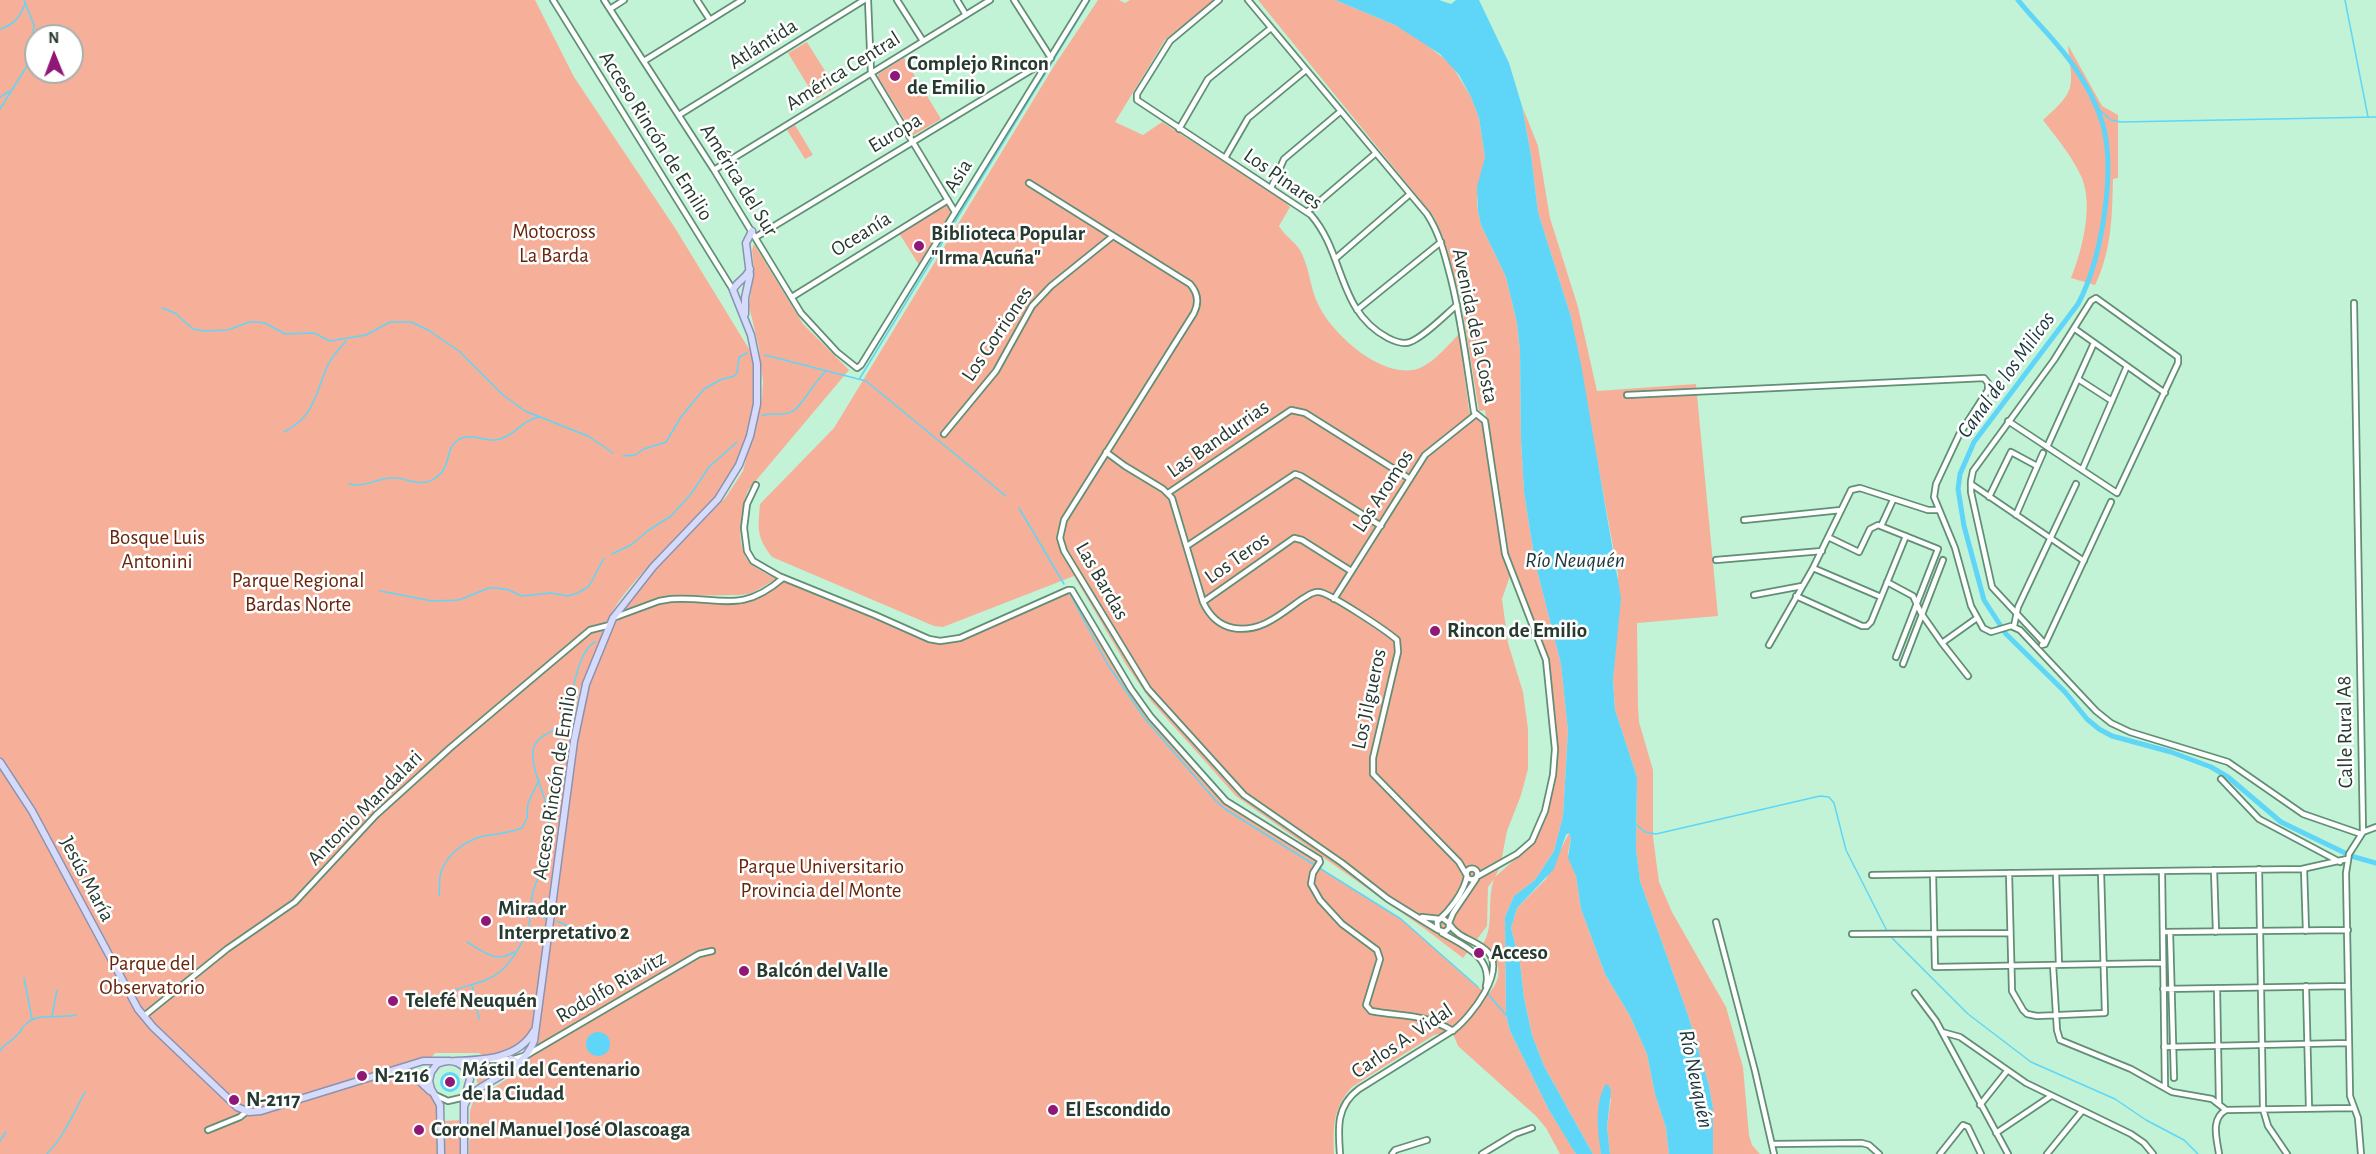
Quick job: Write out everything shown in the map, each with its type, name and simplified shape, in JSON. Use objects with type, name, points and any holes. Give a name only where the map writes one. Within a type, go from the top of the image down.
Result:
[{"type":"main road","name":"Acceso Rincón de Emilio","points":[[745,318],[745,298],[750,269],[745,246],[754,234]]},
{"type":"main road","points":[[733,290],[746,278],[750,269]]},
{"type":"main road","name":"Acceso Rincón de Emilio","points":[[527,1056],[534,1041],[538,1019],[574,741],[586,684],[614,618],[653,567],[718,499],[730,483],[743,455],[755,414],[758,384],[754,345],[733,290]]},
{"type":"main road","name":"Jesús María","points":[[0,762],[32,811],[129,993],[144,1016],[234,1105],[246,1112]]},
{"type":"main road","name":"Acceso Rincón de Emilio","points":[[482,1060],[520,1047],[532,1035],[538,1019]]},
{"type":"main road","name":"Rodolfo Riavitz","points":[[464,1107],[467,1098],[473,1093],[516,1067],[527,1056]]},
{"type":"main road","points":[[511,1059],[516,1062],[516,1067]]},
{"type":"main road","name":"Rodolfo Riavitz","points":[[246,1112],[261,1111],[429,1060],[482,1060]]},
{"type":"main road","points":[[441,1154],[440,1105],[430,1085],[430,1074],[437,1065],[450,1061],[462,1065],[469,1074],[464,1107],[464,1154]]},
{"type":"main road","points":[[394,1070],[412,1074],[434,1094]]},
{"type":"main road","points":[[465,1097],[473,1093]]},
{"type":"street","name":"Acceso Rincón de Emilio","points":[[552,0],[733,290]]},
{"type":"street","name":"América del Sur","points":[[604,0],[808,321],[857,368]]},
{"type":"street","points":[[610,9],[624,0]]},
{"type":"street","points":[[697,0],[710,20]]},
{"type":"street","points":[[644,61],[742,0]]},
{"type":"street","points":[[866,0],[871,73],[955,212]]},
{"type":"street","name":"Atlántida","points":[[679,115],[866,0]]},
{"type":"street","points":[[897,0],[923,41]]},
{"type":"street","points":[[957,0],[966,15]]},
{"type":"street","name":"América Central","points":[[714,170],[990,0]]},
{"type":"street","points":[[1014,0],[1050,58]]},
{"type":"street","name":"Asia","points":[[857,368],[861,366],[1086,0]]},
{"type":"street","name":"Los Pinares","points":[[1219,0],[1167,44],[1136,98],[1138,102],[1307,212],[1323,232],[1335,259],[1341,281],[1357,310],[1378,332],[1389,339],[1405,343],[1415,339],[1457,305]]},
{"type":"street","name":"Avenida de la Costa","points":[[1248,0],[1430,219],[1441,242],[1457,305],[1475,415],[1483,417],[1485,421],[1507,559],[1546,660],[1555,740],[1553,775],[1545,811],[1536,834],[1523,850],[1477,877],[1453,913],[1450,924]]},
{"type":"street","points":[[1179,129],[1208,79],[1271,28]]},
{"type":"street","name":"Europa","points":[[754,234],[1050,58]]},
{"type":"street","points":[[1225,158],[1248,118],[1306,70]]},
{"type":"street","points":[[1270,188],[1284,159],[1341,111]]},
{"type":"street","points":[[1307,212],[1376,153]]},
{"type":"street","name":"Las Bardas","points":[[1029,183],[1190,285],[1195,291],[1197,300],[1194,313],[1064,520],[1060,538],[1064,551],[1141,679],[1166,711],[1249,800],[1348,867],[1388,899],[1467,948],[1482,961],[1487,974],[1484,991]]},
{"type":"street","points":[[1335,259],[1410,194]]},
{"type":"street","name":"Oceanía","points":[[792,297],[948,200]]},
{"type":"street","name":"Los Gorriones","points":[[944,434],[996,371],[1032,306],[1052,286],[1113,236]]},
{"type":"street","points":[[1357,310],[1441,242]]},
{"type":"street","points":[[2008,421],[2117,493],[2165,393],[2178,363],[2178,357],[2096,298],[2091,301],[2075,329],[2008,421],[1972,471],[1971,484],[1988,578],[1998,596],[2045,644]]},
{"type":"street","name":"Calle Rural A8","points":[[2354,303],[2362,833]]},
{"type":"street","points":[[2075,329],[2165,393]]},
{"type":"street","points":[[2047,447],[2094,343]]},
{"type":"street","points":[[2082,470],[2127,366]]},
{"type":"street","points":[[1627,395],[1980,378],[1987,380],[1989,386],[1987,393],[1959,435],[1936,484],[1934,497],[1955,548],[1966,594],[1977,618],[1986,630],[2000,630],[2014,626],[2020,630],[2096,711],[2111,723],[2130,732],[2228,762],[2303,814],[2362,833]]},
{"type":"street","points":[[2078,380],[2112,401]]},
{"type":"street","name":"Las Bandurrias","points":[[1168,493],[1291,410],[1305,413],[1410,479]]},
{"type":"street","name":"Los Aromos","points":[[1334,599],[1429,452],[1475,415]]},
{"type":"street","points":[[1106,452],[1168,493]]},
{"type":"street","points":[[1989,496],[2011,452],[2037,466]]},
{"type":"street","points":[[2016,514],[2043,453]]},
{"type":"street","points":[[1187,546],[1295,474],[1380,526]]},
{"type":"street","points":[[1971,484],[2084,561]]},
{"type":"street","points":[[2014,626],[2015,614],[2076,484]]},
{"type":"street","points":[[756,485],[750,494],[745,517],[747,551],[753,561],[783,578],[916,634],[940,641],[960,638],[1072,590],[1131,689],[1151,717],[1226,801],[1317,857],[1320,862],[1315,867],[1311,884],[1320,900],[1342,924],[1377,950],[1380,959],[1366,1005],[1371,1011],[1420,1016],[1452,1031]]},
{"type":"street","points":[[1769,645],[1813,568],[1854,488],[1929,510],[1938,510]]},
{"type":"street","name":"Los Jilgueros","points":[[1168,493],[1175,504],[1203,602],[1210,614],[1220,623],[1234,628],[1248,629],[1268,623],[1312,593],[1323,593],[1395,638],[1398,642],[1398,652],[1372,758],[1373,774],[1459,862],[1466,875]]},
{"type":"street","points":[[1881,526],[1893,500]]},
{"type":"street","points":[[2037,648],[2045,644],[2111,502]]},
{"type":"street","points":[[1744,520],[1841,510]]},
{"type":"street","points":[[1828,537],[1859,552],[1870,529],[1873,526],[1881,526],[1938,549],[1896,657]]},
{"type":"street","points":[[1796,596],[1862,626],[1867,626],[1871,622],[1906,536]]},
{"type":"street","name":"Los Teros","points":[[1203,602],[1294,538],[1302,540],[1352,571]]},
{"type":"street","points":[[1716,560],[1822,551]]},
{"type":"street","points":[[1903,664],[1943,560]]},
{"type":"street","points":[[1813,568],[1881,597]]},
{"type":"street","points":[[614,618],[670,599],[742,601],[756,596],[783,578]]},
{"type":"street","points":[[1887,582],[1913,596],[1923,616],[1968,676]]},
{"type":"street","points":[[1754,595],[1802,586]]},
{"type":"street","points":[[1942,643],[1977,618]]},
{"type":"street","name":"Antonio Mandalari","points":[[144,1016],[222,953],[295,902],[356,834],[450,748],[588,632],[595,627],[610,625]]},
{"type":"street","points":[[2221,779],[2259,819],[2340,862]]},
{"type":"street","points":[[2361,1154],[2358,1118],[2350,1096],[2347,859],[2362,833],[2376,826]]},
{"type":"street","points":[[1872,875],[2304,868],[2347,859]]},
{"type":"street","name":"Los Jilgueros","points":[[1459,862],[1473,869]]},
{"type":"street","name":"Avenida de la Costa","points":[[1473,869],[1493,866]]},
{"type":"street","points":[[2304,868],[2306,931]]},
{"type":"street","points":[[1450,924],[1447,931],[1439,931],[1436,924],[1464,886],[1466,875],[1473,869],[1477,877],[1470,880],[1466,875]]},
{"type":"street","points":[[2259,869],[2263,1109],[2268,1126],[2287,1154]]},
{"type":"street","points":[[2214,870],[2216,932]]},
{"type":"street","points":[[2162,871],[2165,1088]]},
{"type":"street","points":[[2008,873],[2012,991],[2023,1010],[2032,1016],[2105,1013],[2102,872]]},
{"type":"street","points":[[2056,873],[2059,965]]},
{"type":"street","points":[[1933,874],[1935,967],[2163,963]]},
{"type":"street","name":"Las Bardas","points":[[1418,916],[1441,919],[1450,924]]},
{"type":"street","points":[[1716,922],[1774,1154]]},
{"type":"street","name":"Carlos A. Vidal","points":[[1340,1154],[1339,1117],[1342,1108],[1352,1095],[1452,1031],[1466,1018],[1493,974],[1491,955],[1458,934],[1450,924]]},
{"type":"street","points":[[2163,932],[2348,930]]},
{"type":"street","points":[[2170,932],[2174,1078]]},
{"type":"street","points":[[1852,934],[2010,933]]},
{"type":"street","name":"Rodolfo Riavitz","points":[[482,1060],[527,1056],[699,954],[712,951]]},
{"type":"street","points":[[2053,965],[2057,1035],[2060,1040],[2131,1070],[2179,1095],[2207,1097],[2219,1103],[2226,1110]]},
{"type":"street","points":[[2306,986],[2309,1108]]},
{"type":"street","points":[[2163,988],[2348,986]]},
{"type":"street","points":[[2217,988],[2219,1103]]},
{"type":"street","points":[[1915,993],[1942,1032],[2008,1154]]},
{"type":"street","points":[[538,1019],[538,1040],[546,1045]]},
{"type":"street","points":[[1942,1032],[1960,1037],[2007,1071],[2051,1096],[2131,1134],[2153,1154]]},
{"type":"street","points":[[2164,1047],[2349,1043]]},
{"type":"street","points":[[1980,1105],[2007,1071]]},
{"type":"street","points":[[434,1094],[448,1101],[465,1097]]},
{"type":"street","points":[[1996,1133],[2051,1096]]},
{"type":"street","points":[[2219,1154],[2216,1121],[2219,1115],[2226,1110],[2353,1108]]},
{"type":"street","points":[[2047,1154],[2082,1111]]},
{"type":"street","name":"Rodolfo Riavitz","points":[[208,1130],[240,1117],[246,1112]]},
{"type":"street","points":[[1940,1154],[1963,1125],[1968,1126],[1981,1154]]},
{"type":"street","points":[[1484,1154],[1515,1134],[1532,1128]]},
{"type":"street","points":[[1392,1154],[1395,1150],[1427,1140]]},
{"type":"street","points":[[1773,1144],[1862,1143],[1869,1145],[1879,1154]]},
{"type":"street","points":[[2143,1154],[2148,1148]]},
{"type":"green space","name":"Parque Regional Bardas Norte","points":[[0,0],[535,0],[574,77],[675,228],[752,354],[755,370],[753,410],[736,464],[722,489],[709,505],[637,579],[612,612],[580,688],[571,731],[532,1027],[523,1041],[509,1050],[483,1056],[479,1053],[435,1053],[432,1057],[394,1068],[395,1073],[409,1075],[435,1100],[438,1154],[0,1154]]},
{"type":"green space","name":"Parque Universitario Provincia del Monte","points":[[1098,0],[1119,0],[1125,3],[1130,0],[1214,0],[1165,40],[1115,122],[1143,135],[1162,122],[1283,200],[1290,207],[1279,226],[1302,254],[1319,306],[1335,329],[1347,341],[1374,361],[1403,370],[1423,367],[1440,354],[1459,334],[1469,411],[1472,416],[1482,421],[1499,530],[1510,576],[1502,599],[1508,643],[1523,692],[1528,729],[1528,769],[1507,831],[1500,867],[1495,877],[1530,846],[1542,826],[1555,772],[1557,752],[1548,657],[1506,546],[1485,410],[1479,411],[1461,300],[1443,237],[1434,217],[1258,0],[1335,0],[1395,25],[1419,39],[1451,64],[1471,97],[1479,118],[1485,157],[1477,200],[1478,211],[1481,225],[1506,277],[1517,323],[1520,350],[1524,492],[1535,562],[1561,664],[1568,731],[1563,816],[1554,851],[1535,880],[1514,896],[1505,917],[1506,1015],[1510,1031],[1549,1110],[1576,1154],[1560,1154],[1546,1128],[1536,1116],[1458,1046],[1452,1031],[1434,1035],[1352,1087],[1338,1110],[1334,1154],[469,1154],[470,1111],[473,1102],[517,1072],[531,1050],[583,695],[613,618],[671,599],[725,601],[756,596],[783,578],[929,639],[960,638],[1070,589],[1151,717],[1226,801],[1319,859],[1317,866],[1401,919],[1488,994],[1497,981],[1497,961],[1483,944],[1489,929],[1494,879],[1488,887],[1487,926],[1463,958],[1236,796],[1151,701],[1127,666],[1074,576],[943,627],[934,626],[772,557],[763,543],[759,526],[760,504],[834,428],[1054,66]]},
{"type":"green space","points":[[807,42],[835,87],[816,99],[788,53]]},
{"type":"green space","points":[[2068,45],[2102,106],[2118,115],[2118,178],[2113,179],[2108,246],[2095,285],[2071,278],[2083,241],[2087,212],[2084,185],[2072,160],[2043,120],[2062,101],[2070,87],[2071,70]]},
{"type":"green space","points":[[904,58],[941,119],[914,135],[878,77],[878,74]]},
{"type":"green space","points":[[1522,106],[1538,146],[1550,218],[1578,307],[1597,391],[1696,384],[1718,616],[1637,623],[1639,722],[1653,770],[1653,837],[1659,882],[1672,912],[1726,1007],[1743,1067],[1749,1135],[1752,1145],[1760,1154],[1713,1154],[1713,1108],[1709,1086],[1688,1015],[1640,881],[1636,849],[1637,777],[1615,710],[1613,679],[1618,574],[1571,317],[1538,212]]},
{"type":"green space","points":[[795,125],[813,155],[805,159],[787,130]]},
{"type":"green space","points":[[946,203],[952,214],[919,265],[899,233]]},
{"type":"green space","points":[[754,244],[803,324],[849,370],[748,490],[741,518],[742,548],[751,564],[776,579],[752,593],[665,596],[623,611],[655,570],[726,497],[743,471],[762,398],[763,382],[759,348],[749,306],[754,270],[752,250]]},
{"type":"green space","points":[[1569,833],[1571,838],[1568,853],[1576,876],[1581,909],[1605,974],[1630,1016],[1647,1054],[1655,1094],[1666,1128],[1669,1154],[1610,1154],[1607,1127],[1611,1098],[1598,1111],[1601,1154],[1593,1154],[1544,1066],[1532,1035],[1524,998],[1520,963],[1511,928],[1517,908],[1546,879]]},
{"type":"green space","points":[[471,1064],[502,1064],[505,1066],[504,1069],[478,1084]]},
{"type":"green space","points":[[462,1120],[462,1154],[443,1154],[443,1121]]},
{"type":"water","name":"Río Neuquén","points":[[1335,0],[1439,0],[1451,4],[1456,0],[1479,0],[1509,63],[1522,106],[1538,212],[1571,317],[1581,364],[1621,598],[1613,680],[1615,710],[1637,777],[1636,849],[1640,881],[1688,1015],[1709,1086],[1713,1108],[1713,1154],[1669,1154],[1666,1128],[1655,1094],[1647,1054],[1630,1016],[1605,974],[1581,909],[1576,876],[1568,858],[1571,838],[1569,833],[1566,835],[1554,869],[1517,908],[1511,928],[1520,963],[1524,998],[1532,1035],[1544,1066],[1593,1154],[1576,1154],[1549,1110],[1510,1031],[1506,1015],[1505,917],[1514,896],[1535,880],[1554,851],[1563,816],[1568,731],[1561,664],[1535,562],[1524,492],[1520,350],[1517,323],[1506,277],[1481,225],[1477,187],[1485,157],[1479,118],[1459,75],[1440,54],[1395,25]]},
{"type":"water","points":[[598,1032],[607,1035],[610,1044],[607,1053],[598,1056],[589,1053],[586,1044],[589,1035]]},
{"type":"water","points":[[450,1072],[457,1075],[460,1082],[457,1089],[450,1092],[443,1089],[440,1082],[443,1075]]},
{"type":"water","points":[[1608,1084],[1611,1091],[1607,1127],[1610,1154],[1601,1154],[1598,1110],[1605,1085]]},
{"type":"waterway","points":[[0,109],[30,61],[34,25],[24,0]]},
{"type":"waterway","points":[[860,378],[1090,0]]},
{"type":"waterway","name":"Canal de los Milicos","points":[[2018,0],[2071,61],[2093,99],[2102,121],[2107,149],[2107,194],[2093,265],[2078,304],[1974,442],[1960,474],[1958,489],[1964,526],[1984,600],[2006,634],[2099,729],[2112,736],[2171,752],[2211,767],[2228,777],[2281,822],[2345,853]]},
{"type":"waterway","points":[[2345,0],[2368,117]]},
{"type":"waterway","points":[[0,29],[16,20],[25,4]]},
{"type":"waterway","points":[[0,97],[10,91]]},
{"type":"waterway","points":[[2097,108],[2111,120],[2121,122],[2376,117]]},
{"type":"waterway","points":[[162,308],[175,313],[193,329],[203,331],[228,330],[249,322],[256,322],[265,323],[285,334],[314,333],[330,341],[366,335],[390,322],[411,322],[428,330],[459,351],[503,395],[525,411],[590,437],[613,453]]},
{"type":"waterway","points":[[284,432],[307,414],[329,363],[346,341]]},
{"type":"waterway","points":[[623,456],[635,455],[644,449],[666,442],[681,417],[704,389],[720,380],[734,376],[737,373],[739,357],[747,353]]},
{"type":"waterway","points":[[765,355],[866,381],[1006,496]]},
{"type":"waterway","points":[[762,416],[793,411],[826,371]]},
{"type":"waterway","points":[[349,484],[360,485],[390,478],[428,482],[442,472],[450,451],[458,440],[469,437],[497,440],[539,417]]},
{"type":"waterway","points":[[612,554],[631,545],[671,516],[691,494],[709,467],[737,442]]},
{"type":"waterway","points":[[1019,508],[1064,584]]},
{"type":"waterway","points":[[380,591],[432,601],[459,600],[489,588],[509,590],[521,596],[551,593],[568,596],[589,586],[604,558]]},
{"type":"waterway","points":[[1069,592],[1108,665],[1146,720],[1216,801],[1225,809],[1401,919],[1478,987]]},
{"type":"waterway","points":[[445,998],[454,991],[486,980],[501,971],[512,959],[525,936],[533,892],[546,858],[549,836],[548,813],[534,766],[533,751],[535,744],[543,736],[563,723],[579,664],[589,647],[595,642]]},
{"type":"waterway","points":[[439,896],[440,878],[444,865],[464,844],[484,836],[522,828],[527,818],[528,803],[539,780]]},
{"type":"waterway","points":[[1637,825],[1645,832],[1656,834],[1820,796],[1829,797],[1834,803],[1846,850],[1888,933]]},
{"type":"waterway","name":"Canal de los Milicos","points":[[2351,856],[2376,863]]},
{"type":"waterway","points":[[531,910],[545,918]]},
{"type":"waterway","points":[[557,921],[602,941]]},
{"type":"waterway","points":[[1892,938],[1968,1014],[2031,1062],[2115,1099],[2146,1120],[2184,1140],[2198,1154]]},
{"type":"waterway","points":[[467,942],[489,955],[501,957],[514,952]]},
{"type":"waterway","points":[[24,978],[32,1019]]},
{"type":"waterway","points":[[472,985],[479,1019]]},
{"type":"waterway","points":[[52,1016],[57,990]]},
{"type":"waterway","points":[[1488,994],[1506,1015]]},
{"type":"waterway","points":[[0,1051],[31,1020],[76,1015]]},
{"type":"waterway","points":[[47,1154],[64,1132],[85,1092]]},
{"type":"waterway","points":[[0,1141],[6,1132]]},
{"type":"place","name":"Complejo Rincon de Emilio","points":[[895,76]]},
{"type":"place","name":"Biblioteca Popular \"Irma Acuña\"","points":[[919,246]]},
{"type":"place","name":"Rincon de Emilio","points":[[1435,631]]},
{"type":"place","name":"Mirador Interpretativo 2","points":[[486,921]]},
{"type":"place","name":"Acceso","points":[[1479,953]]},
{"type":"place","name":"Balcón del Valle","points":[[744,971]]},
{"type":"place","name":"Telefé Neuquén","points":[[393,1001]]},
{"type":"place","name":"N-2116","points":[[362,1076]]},
{"type":"place","name":"Mástil del Centenario de la Ciudad","points":[[450,1082]]},
{"type":"place","name":"N-2117","points":[[234,1100]]},
{"type":"place","name":"El Escondido","points":[[1053,1110]]},
{"type":"place","name":"Coronel Manuel José Olascoaga","points":[[419,1130]]},
{"type":"park label","name":"Motocross La Barda","points":[[554,244]]},
{"type":"park label","name":"Bosque Luis Antonini","points":[[157,550]]},
{"type":"park label","name":"Parque del Observatorio","points":[[152,976]]}]
